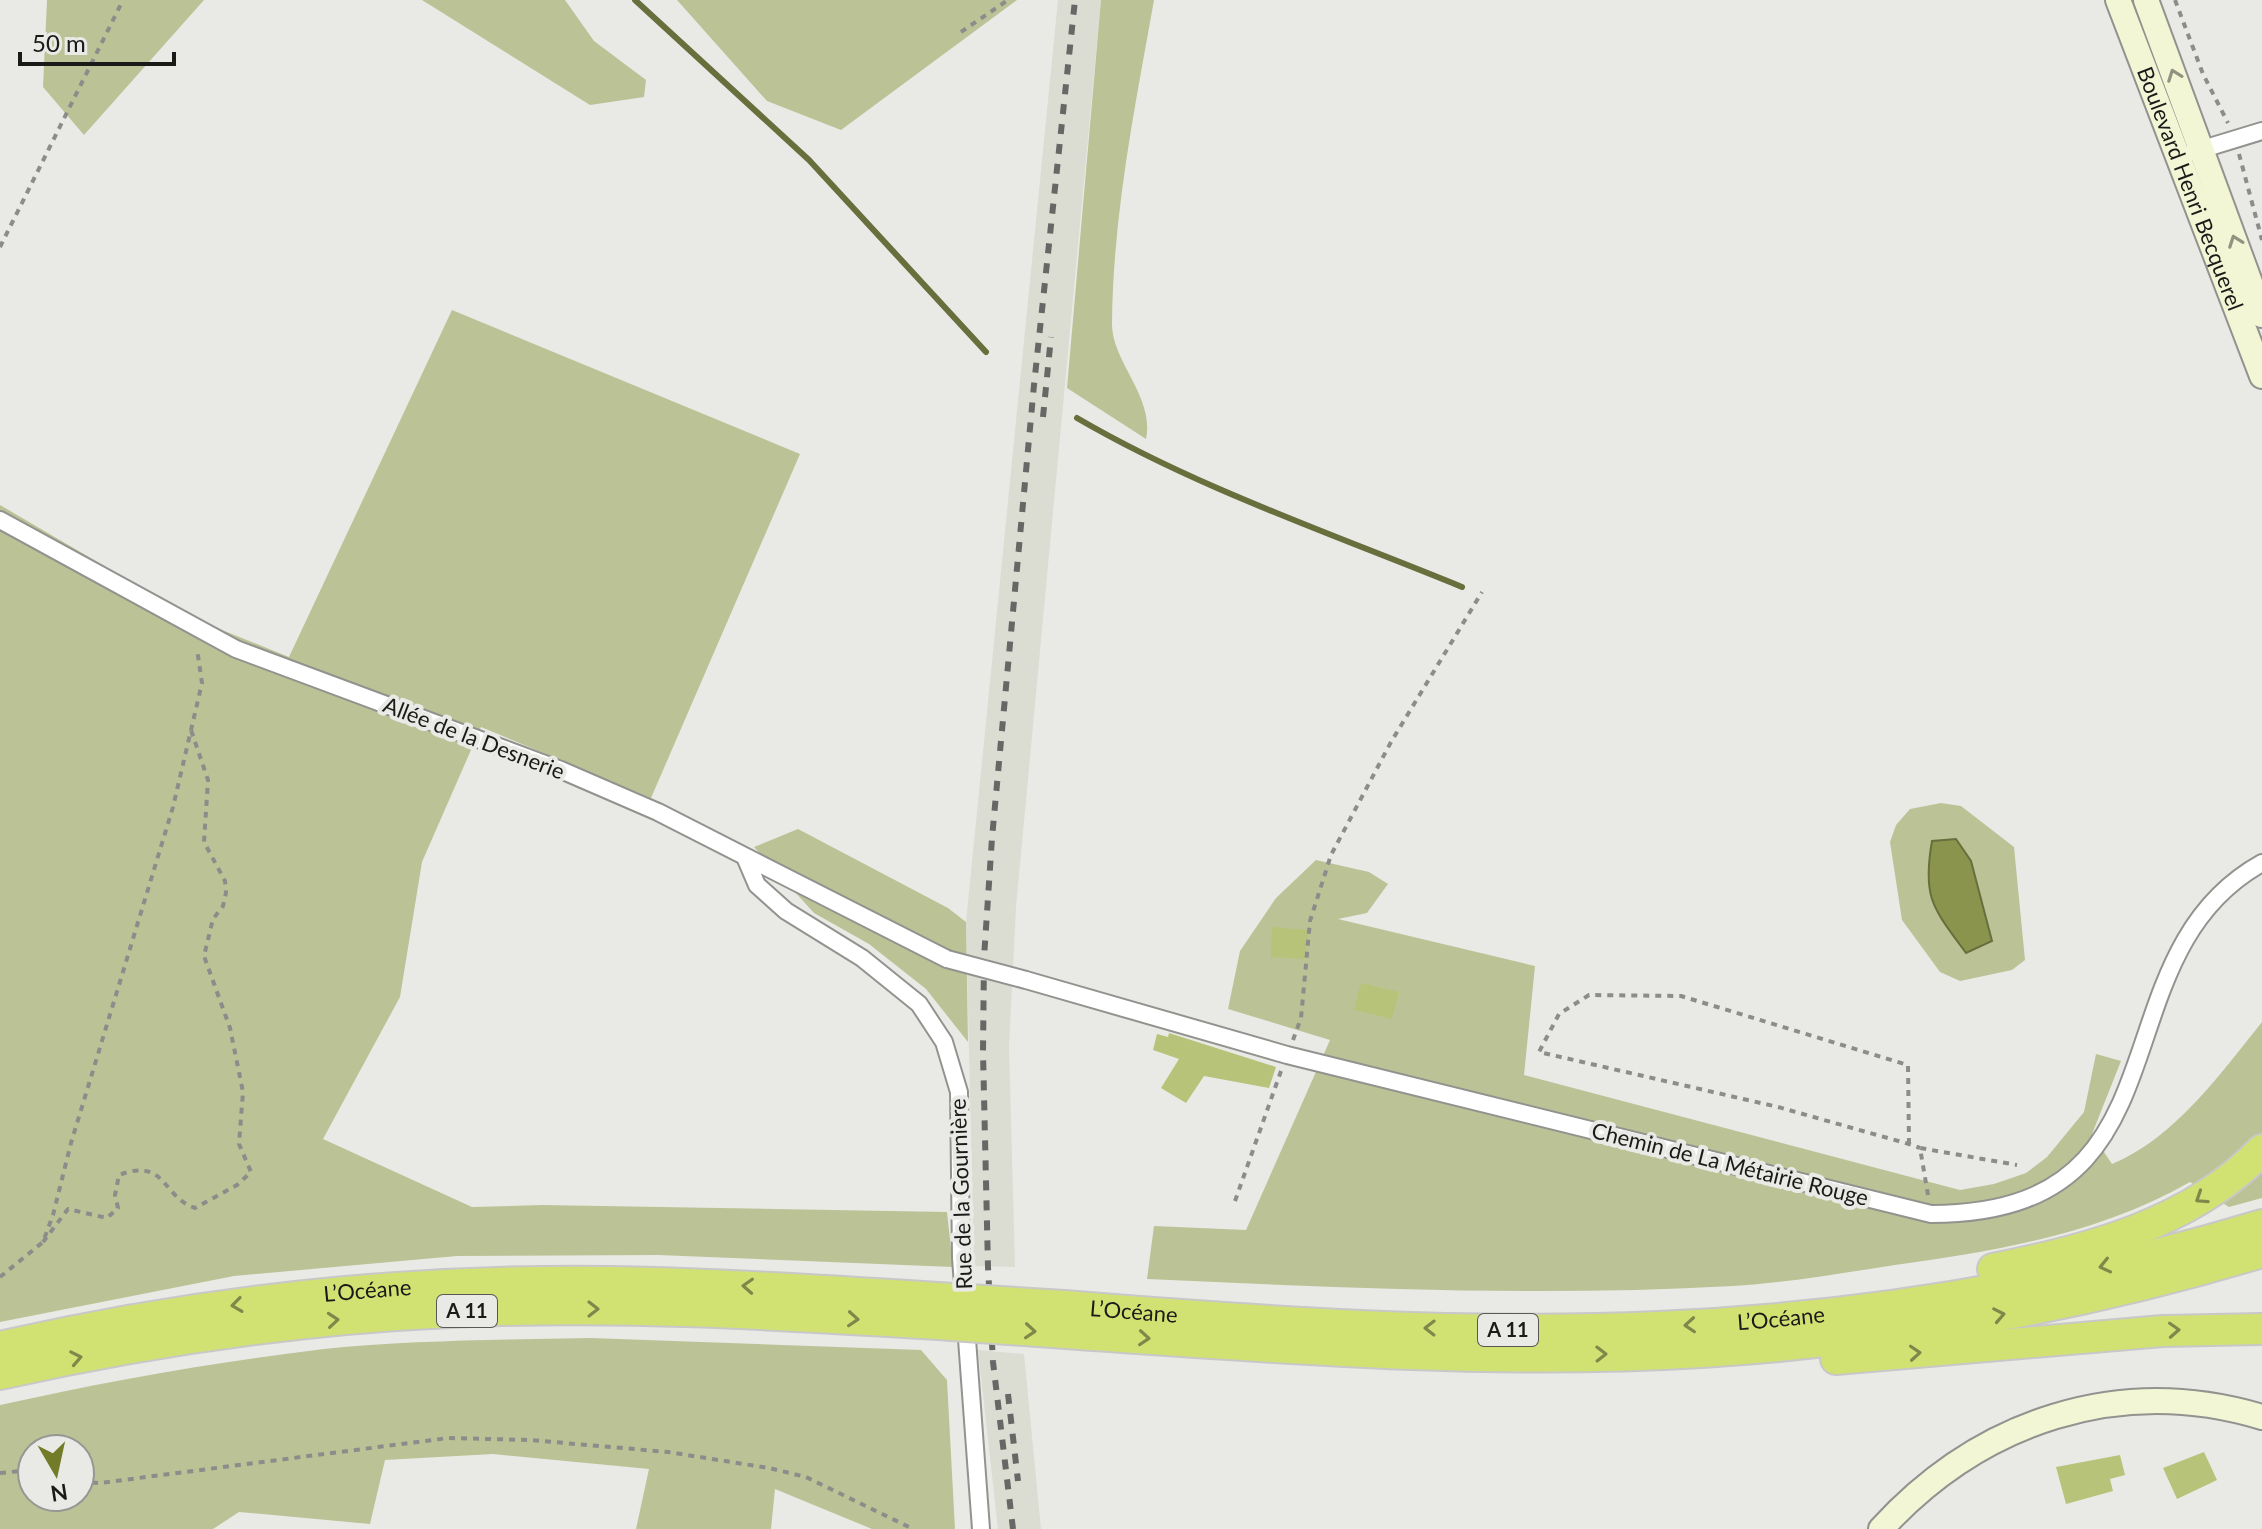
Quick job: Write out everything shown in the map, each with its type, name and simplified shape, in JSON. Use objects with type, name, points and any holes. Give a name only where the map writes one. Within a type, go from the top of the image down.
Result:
[{"type":"highway","points":[[1879,1308],[1921,1284],[2068,1252],[2161,1220],[2197,1201],[2262,1150]]},
{"type":"highway","name":"L’Océane","points":[[1065,1320],[1503,1330],[1672,1326],[1879,1308],[2078,1273],[2262,1225]]},
{"type":"highway","name":"L’Océane","points":[[0,1347],[255,1302],[451,1285],[626,1283],[1433,1355],[1700,1352],[1961,1323],[2150,1283],[2262,1252]]},
{"type":"highway","name":"L’Océane","points":[[0,1374],[246,1330],[450,1312],[938,1311]]},
{"type":"highway","points":[[1700,1352],[1746,1365],[2163,1331],[2262,1329]]},
{"type":"main road","name":"Boulevard Henri Becquerel","points":[[2118,0],[2262,376]]},
{"type":"main road","name":"Boulevard Henri Becquerel","points":[[2146,0],[2262,315]]},
{"type":"main road","points":[[1881,1529],[1923,1485],[1959,1459],[2010,1433],[2060,1414],[2122,1402],[2160,1401],[2215,1405],[2262,1417]]},
{"type":"street","points":[[2176,158],[2262,131]]},
{"type":"street","name":"Allée de la Desnerie","points":[[0,520],[179,615],[236,649],[561,770],[658,812],[947,959],[1026,980]]},
{"type":"street","name":"Rue de la Gournière","points":[[745,857],[757,885],[786,911],[862,958],[919,1004],[944,1042],[959,1092],[961,1258],[981,1529]]},
{"type":"street","name":"Chemin de La Métairie Rouge","points":[[1026,980],[1287,1055],[1931,1214],[1983,1212],[2025,1201],[2069,1175],[2086,1160],[2109,1129],[2130,1086],[2160,990],[2179,952],[2207,911],[2231,884],[2262,863]]},
{"type":"path","points":[[0,247],[123,0]]},
{"type":"path","points":[[961,32],[1008,0]]},
{"type":"path","points":[[2175,0],[2203,74],[2234,140],[2262,240]]},
{"type":"path","points":[[1235,1201],[1301,1018],[1310,921],[1331,855],[1391,742],[1482,592]]},
{"type":"path","points":[[43,1242],[173,807],[202,683],[199,652],[179,615]]},
{"type":"path","points":[[0,1277],[43,1242],[68,1209],[107,1218],[118,1208],[115,1195],[119,1175],[134,1169],[148,1170],[166,1182],[186,1205],[195,1208],[237,1185],[251,1172],[239,1144],[243,1092],[230,1028],[204,956],[213,919],[223,906],[226,893],[225,881],[204,842],[208,780],[191,730]]},
{"type":"path","points":[[1909,1144],[1908,1065],[1681,996],[1589,995],[1559,1014],[1539,1052],[1778,1107],[1920,1148],[2017,1165]]},
{"type":"path","points":[[1920,1148],[1931,1214]]},
{"type":"path","points":[[96,1483],[448,1438],[530,1440],[668,1452],[769,1468],[806,1477],[913,1529]]},
{"type":"shaded area","points":[[47,0],[204,0],[84,135],[43,87]]},
{"type":"shaded area","points":[[422,0],[565,0],[594,41],[646,80],[644,97],[590,105]]},
{"type":"shaded area","points":[[677,0],[1017,0],[841,130],[767,101]]},
{"type":"shaded area","points":[[1058,0],[1101,0],[1016,907],[1009,1047],[1015,1267],[974,1266],[966,922]]},
{"type":"shaded area","points":[[1101,0],[1154,0],[1121,201],[1112,323],[1118,351],[1144,408],[1146,439],[1067,388]]},
{"type":"shaded area","points":[[452,310],[800,454],[651,798],[481,727],[422,862],[400,997],[323,1139],[472,1207],[543,1205],[947,1212],[953,1267],[658,1255],[457,1256],[234,1276],[0,1322],[0,505],[195,619],[289,657]]},
{"type":"shaded area","points":[[1941,803],[1961,806],[2014,847],[2025,960],[2012,970],[1960,981],[1940,972],[1902,920],[1890,842],[1896,825],[1910,809]]},
{"type":"shaded area","points":[[798,829],[948,908],[966,922],[968,1042],[926,989],[869,944],[814,913],[754,847]]},
{"type":"shaded area","points":[[1956,839],[1971,861],[1992,941],[1966,953],[1938,913],[1928,876],[1932,841]]},
{"type":"shaded area","points":[[1316,860],[1369,872],[1388,884],[1367,913],[1338,919],[1535,966],[1524,1075],[1960,1190],[1994,1184],[2026,1173],[2047,1157],[2084,1112],[2096,1054],[2121,1061],[2092,1134],[2112,1164],[2135,1153],[2195,1103],[2262,1022],[2262,1198],[2229,1207],[2190,1182],[2120,1215],[2047,1238],[1933,1260],[1753,1285],[1513,1291],[1147,1279],[1154,1226],[1246,1230],[1330,1040],[1228,1009],[1240,951],[1276,898]]},
{"type":"shaded area","points":[[591,1338],[921,1350],[947,1380],[955,1529],[872,1529],[775,1489],[771,1529],[636,1529],[649,1469],[493,1454],[385,1460],[370,1524],[239,1512],[213,1529],[0,1529],[0,1405],[242,1360],[324,1349],[424,1342]]},
{"type":"shaded area","points":[[978,1350],[1024,1354],[1041,1529],[998,1529]]},
{"type":"building","points":[[1272,927],[1309,930],[1305,959],[1271,957]]},
{"type":"building","points":[[1361,983],[1399,992],[1392,1019],[1354,1010]]},
{"type":"building","points":[[1169,1033],[1276,1067],[1269,1088],[1204,1076],[1186,1103],[1161,1088],[1179,1059],[1153,1050],[1157,1034],[1168,1037]]},
{"type":"building","points":[[2204,1452],[2217,1480],[2177,1499],[2163,1468]]},
{"type":"building","points":[[2120,1455],[2125,1475],[2110,1479],[2113,1491],[2066,1504],[2056,1467]]},
{"type":"waterway","points":[[635,0],[809,160],[986,352]]},
{"type":"waterway","points":[[1077,418],[1218,488],[1462,587]]},
{"type":"railway","points":[[1013,1529],[993,1362],[988,1267],[984,958],[992,838],[1034,385],[1075,0]]},
{"type":"railway","points":[[1043,417],[1051,337]]},
{"type":"railway","points":[[1008,1394],[1018,1481]]}]
